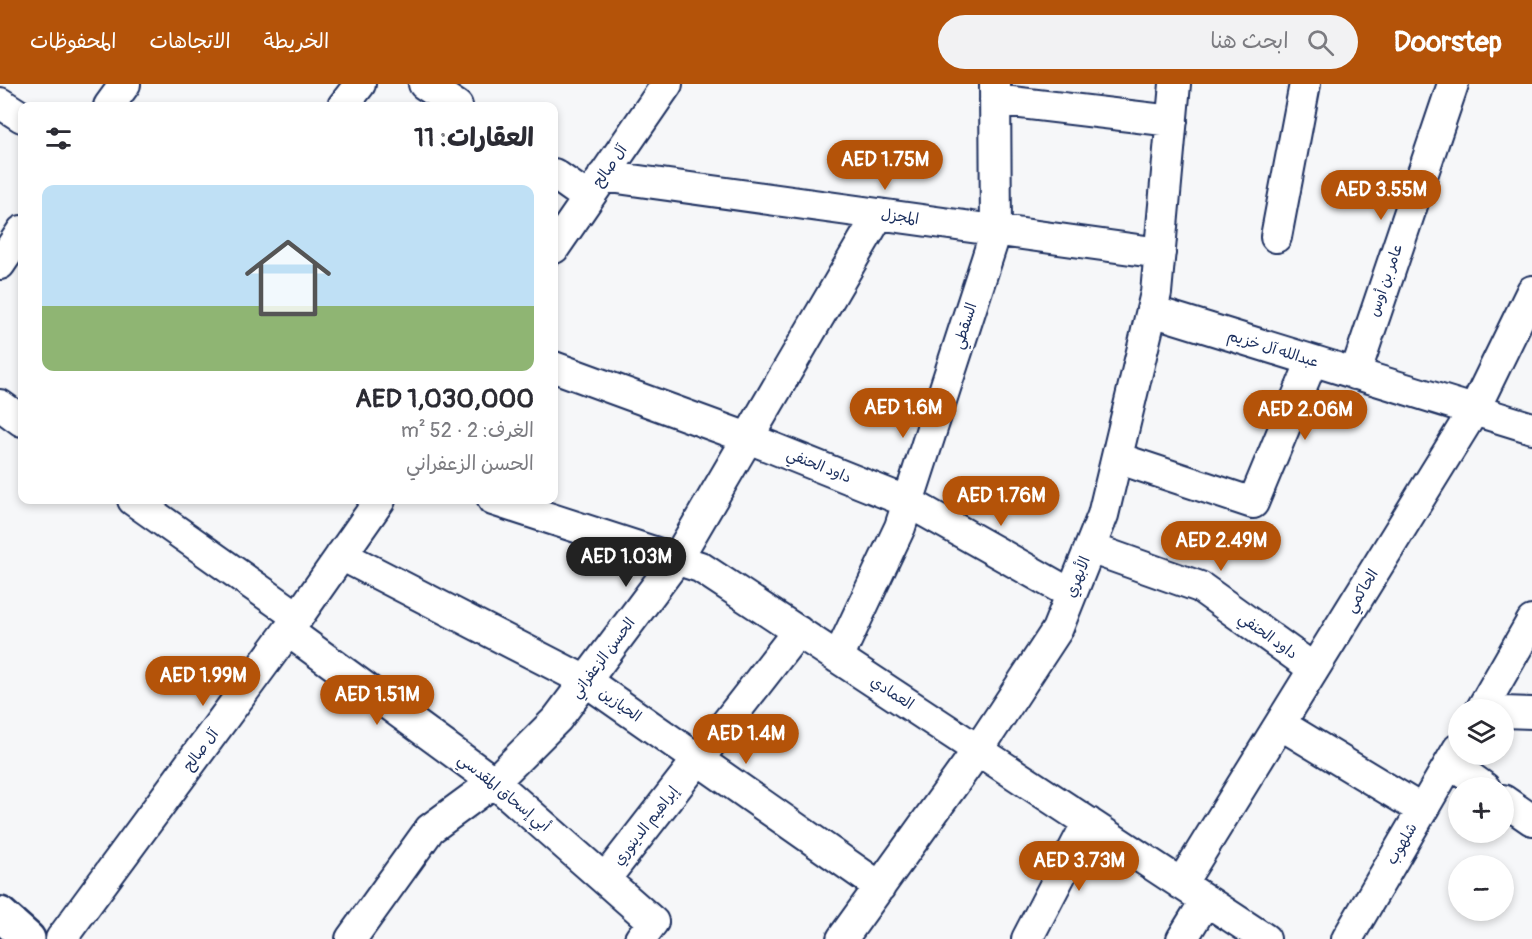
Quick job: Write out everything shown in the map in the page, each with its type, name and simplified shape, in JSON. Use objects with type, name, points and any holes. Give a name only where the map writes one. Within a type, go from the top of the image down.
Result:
[{"type":"main road","points":[[0,914],[28,939]]},
{"type":"street","points":[[112,102],[124,84]]},
{"type":"street","points":[[346,102],[360,84]]},
{"type":"street","points":[[424,84],[451,102]]},
{"type":"street","name":"الأبهري","points":[[842,939],[978,750],[1057,630],[1090,548],[1103,514],[1156,293],[1175,84]]},
{"type":"street","points":[[1276,237],[1305,84]]},
{"type":"street","name":"عامر بن أوس","points":[[1355,374],[1453,84]]},
{"type":"street","name":"آل صالح","points":[[558,242],[660,86]]},
{"type":"street","points":[[995,92],[1172,122]]},
{"type":"street","name":"السقطي","points":[[838,658],[900,527],[996,231],[995,92]]},
{"type":"street","points":[[0,103],[18,114]]},
{"type":"street","name":"المجزل","points":[[558,175],[596,187],[879,214],[1160,253]]},
{"type":"street","name":"الحسن الزعفراني","points":[[351,939],[430,829],[494,782],[557,719],[677,560],[879,214]]},
{"type":"street","points":[[0,264],[18,240]]},
{"type":"street","name":"الحاكمي","points":[[1181,884],[1474,410],[1532,291]]},
{"type":"street","name":"عبدالله آل خزيم","points":[[1152,311],[1532,428]]},
{"type":"street","points":[[1117,458],[1253,503],[1312,361]]},
{"type":"street","name":"داود الحنفي","points":[[558,368],[748,438],[908,502],[1071,594]]},
{"type":"street","points":[[0,405],[18,418]]},
{"type":"street","name":"أبي إسحاق المقدسي","points":[[138,504],[494,782],[605,879],[647,931]]},
{"type":"street","name":"آل صالح","points":[[60,939],[293,624],[377,504]]},
{"type":"street","name":"العمادي","points":[[505,504],[700,567],[1265,939]]},
{"type":"street","name":"داود الحنفي","points":[[1090,548],[1200,587],[1314,669]]},
{"type":"street","name":"الحيازين","points":[[341,555],[586,681],[880,887]]},
{"type":"street","points":[[1487,699],[1532,621]]},
{"type":"street","name":"إبراهيم الدينوري","points":[[605,879],[798,631]]},
{"type":"street","points":[[1514,712],[1532,713]]},
{"type":"street","points":[[1280,724],[1422,810]]},
{"type":"street","name":"شلهوب","points":[[1347,939],[1449,765]]},
{"type":"street","points":[[1463,765],[1474,777]]},
{"type":"street","points":[[1514,808],[1532,820]]},
{"type":"street","points":[[1028,939],[1088,822]]},
{"type":"street","points":[[1182,939],[1206,900]]}]
